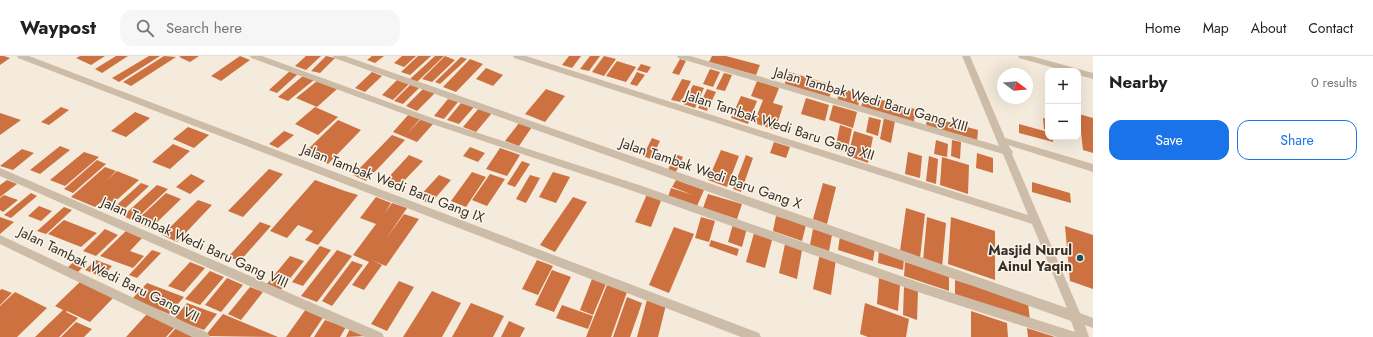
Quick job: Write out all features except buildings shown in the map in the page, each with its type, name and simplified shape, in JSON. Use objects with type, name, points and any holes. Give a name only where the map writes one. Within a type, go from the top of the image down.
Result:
[{"type":"street","name":"Jalan Tambak Wedi Baru Gang IX","points":[[21,56],[755,337]]},
{"type":"street","points":[[254,56],[432,121],[636,188],[922,288],[1074,337]]},
{"type":"street","name":"Jalan Tambak Wedi Baru Gang X","points":[[337,56],[1093,323]]},
{"type":"street","name":"Jalan Tambak Wedi Baru Gang XII","points":[[517,56],[1035,221]]},
{"type":"street","name":"Jalan Tambak Wedi Baru Gang XIII","points":[[681,56],[1008,152]]},
{"type":"street","points":[[966,56],[1008,152],[1083,337]]},
{"type":"street","points":[[1022,56],[1064,68]]},
{"type":"street","points":[[1081,73],[1093,76]]},
{"type":"street","points":[[1002,140],[1093,168]]},
{"type":"street","name":"Jalan Tambak Wedi Baru Gang VIII","points":[[0,172],[378,337]]},
{"type":"street","name":"Jalan Tambak Wedi Baru Gang VII","points":[[0,239],[204,337]]},
{"type":"place","name":"Masjid Nurul Ainul Yaqin","points":[[1080,258]]}]
